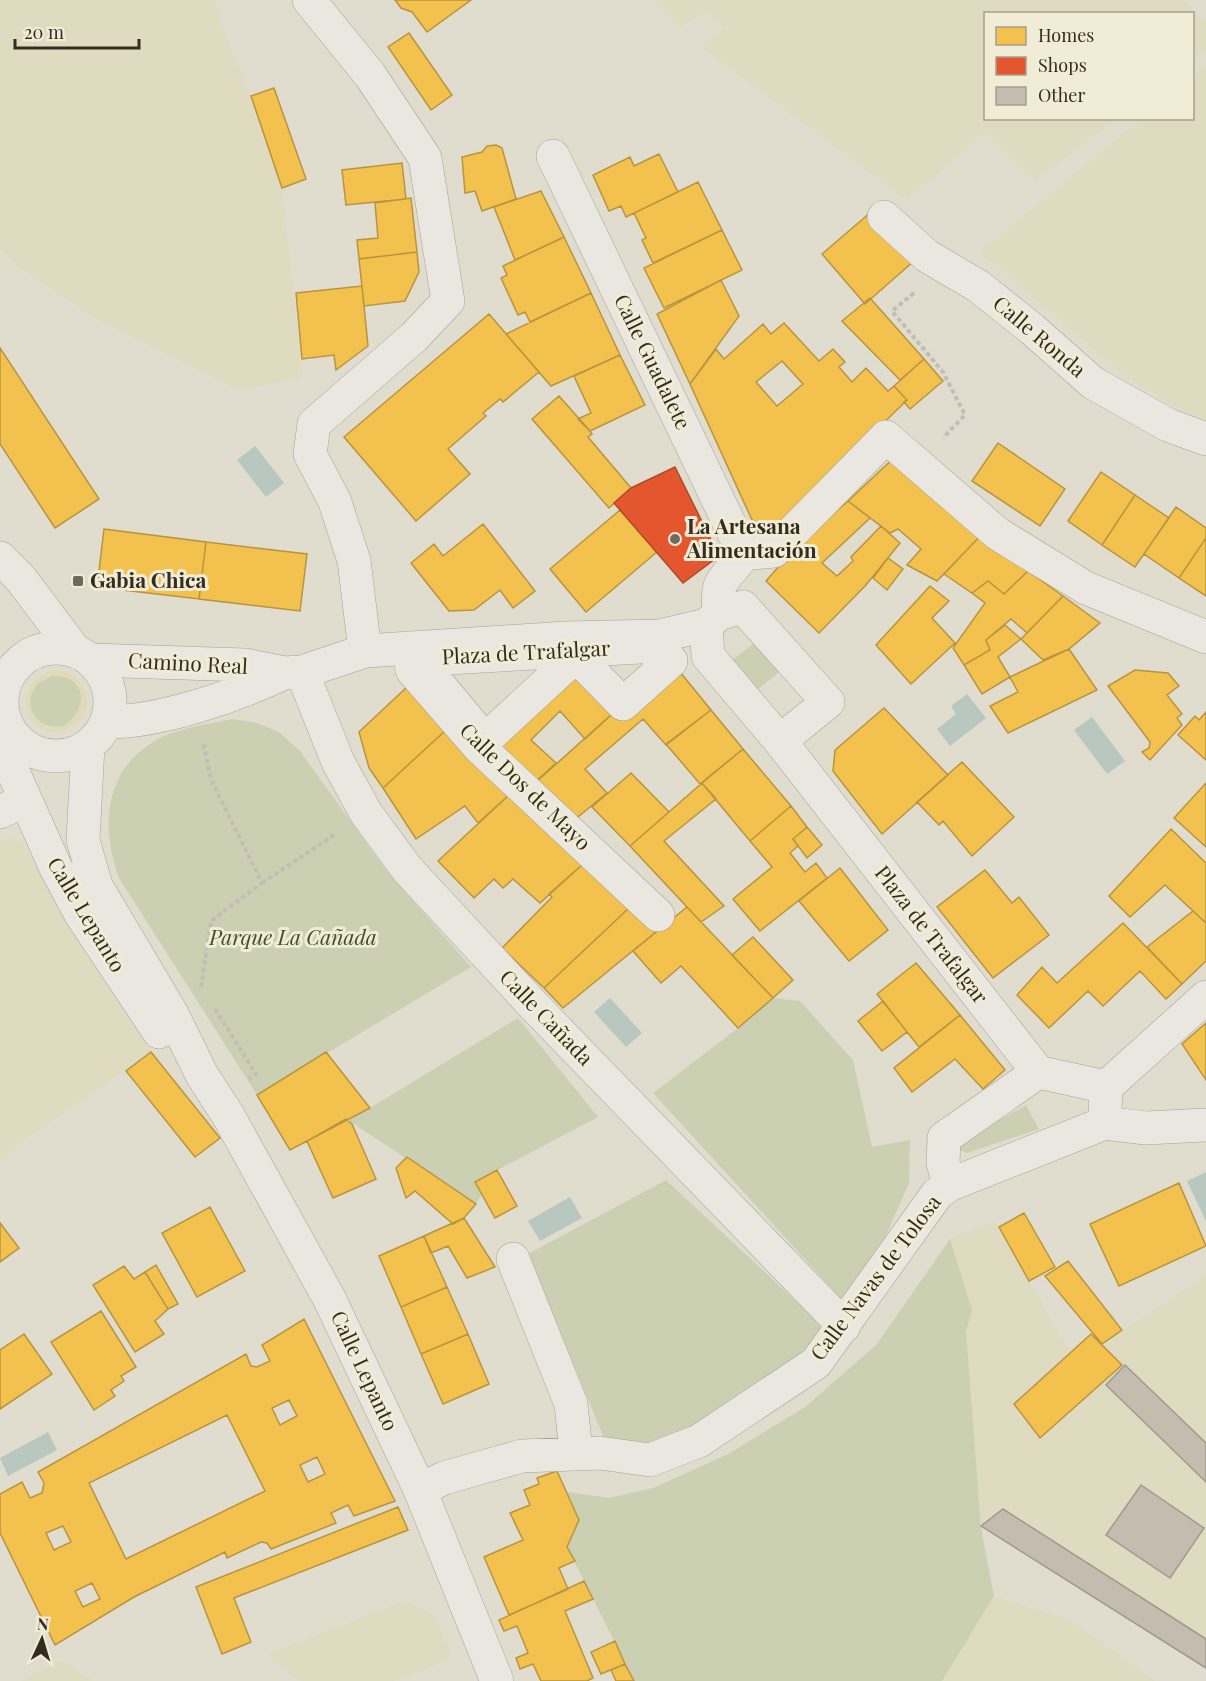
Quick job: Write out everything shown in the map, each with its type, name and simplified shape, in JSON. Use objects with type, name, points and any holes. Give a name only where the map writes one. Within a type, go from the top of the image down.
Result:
[{"type":"street","points":[[309,0],[370,75],[425,158],[448,301],[414,337],[314,424],[310,454],[335,502],[354,561],[365,651]]},
{"type":"street","name":"Calle Guadalete","points":[[553,156],[739,560],[719,626]]},
{"type":"street","name":"Calle Ronda","points":[[884,217],[927,256],[978,286],[1093,383],[1168,425],[1206,439]]},
{"type":"street","points":[[739,560],[774,551],[886,437],[998,534],[1086,588],[1206,637]]},
{"type":"street","points":[[0,558],[21,579],[83,656],[102,672],[109,689],[111,705],[97,734],[73,754],[56,756],[40,753],[25,746],[4,706],[8,677],[28,656],[57,647],[83,656]]},
{"type":"street","points":[[719,626],[828,702],[780,741]]},
{"type":"street","name":"Camino Real","points":[[97,734],[365,651],[566,638],[659,636],[719,626]]},
{"type":"street","name":"Plaza de Trafalgar","points":[[719,626],[780,741],[1038,1072]]},
{"type":"street","name":"Plaza de Trafalgar","points":[[658,646],[671,661],[623,704],[576,656],[485,740],[429,673],[430,659],[579,649],[658,646]]},
{"type":"street","name":"Calle Dos de Mayo","points":[[408,648],[412,670],[479,747],[658,915]]},
{"type":"street","name":"Camino Real","points":[[83,656],[245,664],[293,673]]},
{"type":"street","name":"Calle Cañada","points":[[293,673],[366,813],[407,869],[534,1007],[844,1326]]},
{"type":"street","name":"Calle Lepanto","points":[[4,706],[12,806],[157,1030],[202,1075]]},
{"type":"street","name":"Calle Lepanto","points":[[97,734],[83,840],[96,886],[172,1014],[202,1075],[229,1117],[329,1298],[420,1490],[497,1681]]},
{"type":"street","points":[[1206,997],[1106,1087],[1105,1123],[1146,1128],[1206,1125]]},
{"type":"street","points":[[1038,1072],[1106,1087]]},
{"type":"street","name":"Calle Navas de Tolosa","points":[[950,1185],[943,1163],[944,1138],[1038,1072]]},
{"type":"street","name":"Calle Navas de Tolosa","points":[[420,1490],[444,1478],[522,1456],[600,1453],[650,1460],[699,1441],[816,1363],[937,1194],[950,1185],[1105,1123]]},
{"type":"street","points":[[513,1259],[571,1404],[576,1454]]},
{"type":"path","points":[[917,291],[892,311],[943,372],[965,415],[917,464]]},
{"type":"path","points":[[202,736],[211,780],[262,883]]},
{"type":"path","points":[[207,997],[201,987],[211,921],[262,883],[366,813]]},
{"type":"path","points":[[213,1006],[256,1074]]},
{"type":"shaded area","points":[[0,0],[216,0],[226,37],[251,96],[282,188],[303,378],[237,390],[96,319],[19,267],[0,247]]},
{"type":"shaded area","points":[[653,0],[1183,0],[1206,22],[1206,49],[1194,58],[1194,12],[984,12],[984,120],[1115,120],[1035,181],[985,133],[907,200],[701,47],[724,28],[706,12],[680,28]]},
{"type":"shaded area","points":[[1206,65],[1206,426],[1125,376],[980,252],[1140,120],[1194,120],[1194,75]]},
{"type":"shaded area","points":[[255,446],[284,483],[266,497],[237,460]]},
{"type":"shaded area","points":[[967,694],[986,718],[950,746],[937,729],[956,714],[951,706]]},
{"type":"shaded area","points":[[1092,717],[1125,761],[1107,774],[1074,730]]},
{"type":"shaded area","points":[[20,839],[151,1052],[23,1141],[0,1164],[0,840]]},
{"type":"shaded area","points":[[610,998],[642,1033],[626,1047],[594,1012]]},
{"type":"shaded area","points":[[1206,1172],[1206,1221],[1187,1181]]},
{"type":"shaded area","points":[[570,1197],[582,1218],[540,1241],[528,1221]]},
{"type":"shaded area","points":[[996,1221],[1070,1353],[1091,1334],[1102,1344],[1206,1276],[1206,1668],[981,1526],[966,1331],[972,1310],[950,1239]]},
{"type":"shaded area","points":[[48,1432],[57,1450],[8,1476],[0,1458]]},
{"type":"shaded area","points":[[994,1596],[1070,1620],[1156,1681],[942,1681]]},
{"type":"shaded area","points":[[403,1601],[434,1615],[453,1659],[394,1681],[300,1681],[266,1655]]},
{"type":"shaded area","points":[[61,1661],[93,1681],[21,1681]]},
{"type":"green space","points":[[761,638],[784,668],[752,694],[728,663]]},
{"type":"green space","points":[[56,675],[66,677],[74,683],[80,691],[82,701],[80,711],[74,719],[66,725],[56,727],[46,725],[38,719],[32,711],[30,701],[32,691],[38,683],[46,677]]},
{"type":"green space","name":"Parque La Cañada","points":[[233,719],[257,723],[279,732],[300,751],[385,869],[471,967],[257,1095],[119,878],[110,840],[110,803],[124,769],[136,755],[153,742],[171,733]]},
{"type":"green space","points":[[773,998],[800,1001],[853,1060],[872,1147],[910,1140],[909,1183],[881,1247],[843,1301],[653,1093]]},
{"type":"green space","points":[[518,1018],[598,1117],[475,1182],[482,1194],[476,1204],[346,1119],[370,1108]]},
{"type":"green space","points":[[1026,1105],[1039,1129],[967,1153],[960,1150],[959,1143]]},
{"type":"green space","points":[[666,1180],[825,1328],[795,1360],[735,1408],[645,1448],[604,1438],[528,1254]]},
{"type":"green space","points":[[950,1239],[972,1310],[966,1331],[981,1528],[994,1596],[942,1681],[634,1681],[567,1547],[579,1520],[567,1492],[609,1498],[653,1488],[728,1454],[805,1407],[877,1344]]},
{"type":"sand","points":[[54,670],[70,674],[79,681],[87,700],[85,713],[77,724],[66,730],[53,732],[40,728],[30,717],[25,698],[35,679]],"holes":[[[52,676],[70,679],[79,688],[81,700],[77,712],[69,722],[58,728],[46,726],[34,715],[31,707],[32,695],[37,684]]]},
{"type":"building: Homes","points":[[395,0],[471,0],[427,32],[412,12],[401,8]]},
{"type":"building: Homes","points":[[409,33],[452,95],[431,110],[388,47]]},
{"type":"building: Homes","points":[[274,88],[306,179],[282,188],[251,96]]},
{"type":"building: Homes","points":[[496,145],[502,148],[516,199],[482,211],[475,191],[465,193],[462,157],[482,152],[487,146]]},
{"type":"building: Homes","points":[[659,154],[678,192],[626,217],[621,206],[609,211],[593,175],[630,157],[634,166]]},
{"type":"building: Homes","points":[[402,163],[406,199],[346,205],[342,170]]},
{"type":"building: Homes","points":[[698,182],[722,230],[653,263],[642,240],[646,238],[634,213]]},
{"type":"building: Homes","points":[[541,191],[564,237],[515,260],[494,207]]},
{"type":"building: Homes","points":[[411,198],[417,252],[359,259],[357,240],[378,238],[375,203]]},
{"type":"building: Homes","points":[[871,212],[914,261],[865,304],[822,254]]},
{"type":"building: Homes","points":[[722,230],[742,270],[664,308],[644,268]]},
{"type":"building: Homes","points":[[564,237],[591,293],[530,322],[525,312],[518,315],[501,278],[507,275],[503,266]]},
{"type":"building: Homes","points":[[417,252],[419,272],[405,301],[364,306],[359,259]]},
{"type":"building: Homes","points":[[721,280],[739,316],[690,384],[657,314]]},
{"type":"building: Homes","points":[[362,286],[368,346],[336,370],[334,355],[302,359],[296,293]]},
{"type":"building: Homes","points":[[591,293],[620,355],[551,386],[506,334]]},
{"type":"building: Homes","points":[[870,298],[924,359],[900,380],[842,321]]},
{"type":"building: Homes","points":[[489,314],[539,372],[503,402],[500,399],[483,413],[486,416],[448,449],[470,474],[416,521],[344,437]]},
{"type":"building: Homes","points":[[784,323],[819,361],[833,349],[845,362],[839,367],[852,382],[866,368],[888,391],[894,386],[907,400],[776,529],[752,520],[690,384],[716,349],[724,359],[763,324],[771,334]],"holes":[[[782,361],[803,384],[777,406],[756,382]]]},
{"type":"building: Homes","points":[[0,348],[99,499],[55,528],[0,444]]},
{"type":"building: Homes","points":[[620,355],[645,405],[590,431],[578,419],[591,413],[574,376]]},
{"type":"building: Homes","points":[[924,359],[943,381],[910,409],[904,402],[907,400],[894,386]]},
{"type":"building: Homes","points":[[559,396],[590,431],[592,434],[588,437],[631,488],[609,508],[532,419]]},
{"type":"building: Homes","points":[[998,443],[1065,489],[1040,526],[972,481]]},
{"type":"building: Homes","points":[[899,453],[984,532],[937,581],[907,565],[921,549],[898,529],[890,533],[848,501]]},
{"type":"building: Homes","points":[[1101,472],[1135,495],[1102,545],[1068,521]]},
{"type":"building: Homes","points":[[1135,495],[1169,518],[1135,567],[1102,545]]},
{"type":"building: Homes","points":[[848,501],[870,518],[822,563],[837,576],[853,561],[851,557],[881,526],[900,543],[866,585],[819,633],[766,581],[800,542]]},
{"type":"building: Homes","points":[[1176,507],[1206,528],[1206,538],[1179,578],[1144,554]]},
{"type":"building: Homes","points":[[620,510],[657,552],[586,612],[550,569]]},
{"type":"building: Homes","points":[[483,524],[535,591],[513,608],[500,590],[474,610],[449,611],[411,563],[434,544],[443,556]]},
{"type":"building: Homes","points":[[104,529],[206,542],[199,599],[97,587]]},
{"type":"building: Homes","points":[[984,532],[1028,571],[1004,594],[988,581],[972,593],[944,574]]},
{"type":"building: Homes","points":[[1206,538],[1206,596],[1179,578]]},
{"type":"building: Homes","points":[[206,542],[307,554],[300,611],[199,599]]},
{"type":"building: Homes","points":[[888,558],[903,569],[887,590],[873,578]]},
{"type":"building: Homes","points":[[1028,571],[1063,596],[1027,633],[1011,619],[986,640],[990,650],[964,665],[953,648],[985,603],[972,593],[988,581],[1004,594]]},
{"type":"building: Homes","points":[[930,586],[949,601],[932,618],[955,643],[911,684],[876,645]]},
{"type":"building: Homes","points":[[1063,596],[1100,623],[1069,649],[1043,660],[1021,639]]},
{"type":"building: Homes","points":[[1005,625],[1021,639],[998,657],[1010,677],[982,694],[964,665],[990,650],[986,640]]},
{"type":"building: Homes","points":[[1069,649],[1097,690],[1008,733],[990,706],[1018,692],[1010,677]]},
{"type":"building: Homes","points":[[576,656],[623,704],[585,739],[560,711],[531,740],[556,763],[531,786],[485,740]]},
{"type":"building: Homes","points":[[671,661],[711,710],[666,745],[643,719],[585,769],[607,793],[573,821],[535,783]]},
{"type":"building: Homes","points":[[1135,670],[1168,673],[1179,686],[1167,695],[1182,714],[1177,718],[1182,725],[1150,760],[1142,752],[1149,748],[1150,742],[1108,686]]},
{"type":"building: Homes","points":[[408,686],[447,729],[383,788],[369,768],[359,732]]},
{"type":"building: Homes","points":[[884,708],[948,775],[882,834],[833,771],[835,750]]},
{"type":"building: Homes","points":[[711,710],[743,749],[700,784],[666,744]]},
{"type":"building: Homes","points":[[1206,712],[1206,760],[1178,735],[1195,716],[1199,720]]},
{"type":"building: Homes","points":[[447,729],[511,793],[478,823],[465,806],[416,839],[383,788]]},
{"type":"building: Homes","points":[[743,749],[791,806],[750,841],[702,783]]},
{"type":"building: Homes","points":[[962,762],[1014,817],[972,856],[943,821],[939,825],[917,802]]},
{"type":"building: Homes","points":[[631,773],[669,812],[630,846],[592,807]]},
{"type":"building: Homes","points":[[702,783],[716,799],[664,841],[724,906],[701,922],[630,846]]},
{"type":"building: Homes","points":[[1206,783],[1206,847],[1174,818]]},
{"type":"building: Homes","points":[[511,793],[583,864],[540,903],[513,879],[503,888],[494,879],[474,898],[438,861]]},
{"type":"building: Homes","points":[[791,806],[807,827],[793,839],[798,846],[790,853],[805,872],[816,863],[827,878],[760,931],[733,899],[772,867],[750,841]]},
{"type":"building: Homes","points":[[807,827],[822,845],[807,858],[793,839]]},
{"type":"building: Homes","points":[[1171,829],[1206,863],[1206,923],[1165,885],[1130,917],[1109,896]]},
{"type":"building: Homes","points":[[583,864],[631,906],[544,988],[502,948],[552,897],[549,894]]},
{"type":"building: Homes","points":[[840,868],[888,930],[849,961],[799,901]]},
{"type":"building: Homes","points":[[985,870],[1012,903],[1019,897],[1049,935],[993,978],[937,907]]},
{"type":"building: Homes","points":[[631,906],[657,931],[563,1008],[544,988]]},
{"type":"building: Homes","points":[[687,907],[773,998],[738,1028],[681,966],[661,983],[633,951]]},
{"type":"building: Homes","points":[[1193,911],[1206,923],[1206,961],[1182,984],[1147,947]]},
{"type":"building: Homes","points":[[1123,923],[1182,984],[1166,999],[1140,971],[1103,1006],[1088,991],[1049,1028],[1017,995],[1042,967],[1057,983]]},
{"type":"building: Homes","points":[[753,937],[793,980],[773,998],[732,955]]},
{"type":"building: Homes","points":[[916,963],[960,1015],[919,1047],[877,994]]},
{"type":"building: Homes","points":[[883,1001],[907,1032],[882,1051],[858,1021]]},
{"type":"building: Homes","points":[[960,1015],[1005,1070],[983,1089],[955,1059],[912,1092],[894,1068]]},
{"type":"building: Homes","points":[[1206,1023],[1206,1080],[1182,1044]]},
{"type":"building: Homes","points":[[151,1052],[220,1138],[195,1157],[126,1071]]},
{"type":"building: Homes","points":[[326,1052],[370,1108],[290,1150],[257,1095]]},
{"type":"building: Homes","points":[[346,1119],[352,1124],[376,1179],[333,1198],[307,1141]]},
{"type":"building: Homes","points":[[407,1157],[476,1204],[464,1218],[453,1224],[415,1191],[406,1198],[396,1168]]},
{"type":"building: Homes","points":[[497,1170],[517,1206],[495,1218],[475,1182]]},
{"type":"building: Homes","points":[[1179,1183],[1206,1246],[1119,1286],[1090,1224]]},
{"type":"building: Homes","points":[[210,1207],[245,1271],[197,1297],[162,1233]]},
{"type":"building: Homes","points":[[1024,1213],[1055,1267],[1029,1281],[999,1227]]},
{"type":"building: Homes","points":[[464,1218],[495,1267],[467,1278],[448,1246],[431,1253],[424,1236]]},
{"type":"building: Homes","points":[[0,1223],[19,1248],[0,1262]]},
{"type":"building: Homes","points":[[424,1236],[447,1287],[401,1307],[379,1256]]},
{"type":"building: Homes","points":[[1068,1261],[1122,1330],[1102,1344],[1045,1276]]},
{"type":"building: Homes","points":[[156,1265],[178,1304],[168,1309],[145,1272]]},
{"type":"building: Homes","points":[[124,1266],[134,1279],[145,1272],[168,1309],[155,1321],[164,1334],[135,1352],[93,1285]]},
{"type":"building: Homes","points":[[447,1287],[468,1334],[421,1354],[401,1307]]},
{"type":"building: Homes","points":[[101,1311],[136,1367],[121,1376],[124,1381],[111,1390],[115,1396],[94,1410],[51,1342]]},
{"type":"building: Homes","points":[[304,1319],[395,1501],[354,1516],[348,1505],[331,1513],[336,1523],[271,1549],[267,1543],[261,1542],[227,1558],[225,1552],[134,1597],[55,1645],[0,1533],[0,1494],[22,1482],[30,1498],[42,1493],[44,1483],[38,1472],[246,1354],[251,1366],[257,1367],[270,1361],[262,1345]],"holes":[[[289,1400],[297,1416],[280,1425],[272,1408]],[[227,1415],[265,1491],[126,1559],[89,1483]],[[317,1457],[325,1474],[308,1482],[300,1465]],[[63,1526],[71,1542],[54,1550],[46,1533]],[[92,1583],[100,1599],[83,1607],[75,1591]]]},
{"type":"building: Homes","points":[[24,1334],[52,1374],[0,1409],[0,1350]]},
{"type":"building: Homes","points":[[468,1334],[489,1384],[443,1404],[421,1354]]},
{"type":"building: Homes","points":[[1091,1334],[1122,1365],[1040,1438],[1014,1404]]},
{"type":"building: Homes","points":[[557,1471],[579,1520],[567,1547],[575,1561],[559,1568],[568,1589],[509,1615],[484,1557],[523,1540],[510,1513],[530,1505],[524,1490],[539,1484],[537,1478]]},
{"type":"building: Homes","points":[[398,1507],[408,1530],[234,1598],[251,1642],[222,1654],[196,1587]]},
{"type":"building: Homes","points":[[584,1581],[593,1599],[565,1611],[593,1678],[587,1681],[541,1681],[533,1664],[520,1669],[516,1658],[528,1653],[517,1626],[504,1631],[499,1620]]},
{"type":"building: Homes","points":[[615,1641],[625,1664],[601,1674],[591,1652]]},
{"type":"building: Homes","points":[[625,1664],[634,1681],[616,1681],[611,1670]]},
{"type":"building: Shops","points":[[675,467],[719,556],[683,583],[614,503],[631,488]]},
{"type":"building: Other","points":[[1125,1365],[1206,1443],[1206,1482],[1106,1385]]},
{"type":"building: Other","points":[[1141,1485],[1204,1528],[1170,1578],[1106,1535]]},
{"type":"building: Other","points":[[1003,1509],[1206,1639],[1206,1668],[981,1526]]},
{"type":"place","name":"La Artesana Alimentación","points":[[675,539]]},
{"type":"place","name":"Gabia Chica","points":[[78,581]]}]
